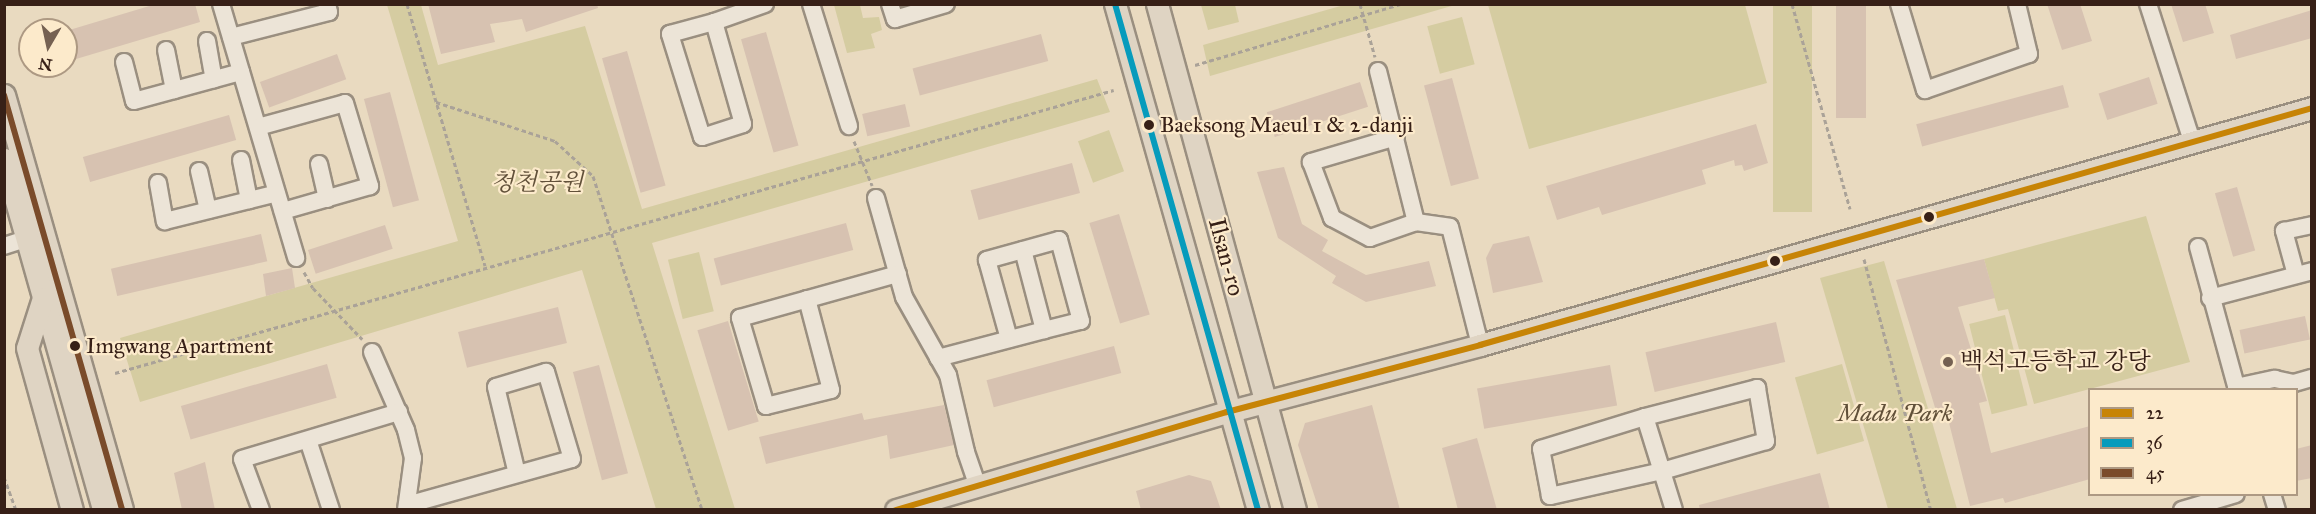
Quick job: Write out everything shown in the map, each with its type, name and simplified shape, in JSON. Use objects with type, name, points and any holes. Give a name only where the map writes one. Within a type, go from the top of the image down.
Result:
[{"type":"main road","name":"Ilsan-ro","points":[[1115,4],[1227,412],[1258,510]]},
{"type":"main road","name":"Ilsan-ro","points":[[1157,4],[1295,510]]},
{"type":"main road","points":[[4,95],[36,236],[122,510]]},
{"type":"main road","points":[[896,510],[1227,412],[1480,345],[2193,144],[2312,108]]},
{"type":"main road","points":[[4,159],[36,236],[43,298],[103,510]]},
{"type":"main road","points":[[43,298],[27,348],[72,510]]},
{"type":"street","points":[[221,4],[296,258]]},
{"type":"street","points":[[231,37],[329,12],[327,4]]},
{"type":"street","points":[[714,22],[743,124],[702,137],[670,34],[714,22],[765,4]]},
{"type":"street","points":[[811,4],[849,126]]},
{"type":"street","points":[[891,4],[895,19],[946,4]]},
{"type":"street","points":[[1899,4],[1925,90],[2030,54],[2017,4]]},
{"type":"street","points":[[2148,4],[2193,144]]},
{"type":"street","points":[[207,40],[214,79]]},
{"type":"street","points":[[166,50],[174,90]]},
{"type":"street","points":[[124,62],[134,101],[241,72]]},
{"type":"street","points":[[1378,71],[1416,222]]},
{"type":"street","points":[[258,127],[345,103],[370,186],[283,211]]},
{"type":"street","points":[[1396,137],[1311,162],[1332,218],[1370,238],[1416,222],[1450,227],[1480,345]]},
{"type":"street","points":[[241,160],[249,200]]},
{"type":"street","points":[[319,164],[327,199]]},
{"type":"street","points":[[199,171],[208,210]]},
{"type":"street","points":[[159,183],[165,221],[277,193]]},
{"type":"street","points":[[876,198],[904,297],[948,375],[966,452],[978,486]]},
{"type":"street","points":[[2210,298],[2304,273],[2284,231],[2312,225]]},
{"type":"street","points":[[4,246],[36,236]]},
{"type":"street","points":[[938,358],[1081,321],[1059,240],[987,260],[1009,339]]},
{"type":"street","points":[[2198,247],[2210,298],[2237,388],[2275,379],[2294,383],[2312,378]]},
{"type":"street","points":[[1023,250],[1044,330]]},
{"type":"street","points":[[807,299],[831,390],[766,406],[740,318],[807,299],[898,274]]},
{"type":"street","points":[[372,352],[399,412],[413,458],[406,507],[572,459],[546,372],[496,387],[517,474]]},
{"type":"street","points":[[1757,388],[1766,441],[1662,471],[1550,496],[1541,449],[1645,417],[1757,388]]},
{"type":"street","points":[[261,510],[242,459],[399,412]]},
{"type":"street","points":[[1645,417],[1674,510]]},
{"type":"street","points":[[308,440],[331,510]]},
{"type":"street","points":[[2182,510],[2232,496]]},
{"type":"path","points":[[407,4],[485,266]]},
{"type":"path","points":[[1360,4],[1378,71]]},
{"type":"path","points":[[1196,65],[1401,4]]},
{"type":"path","points":[[1792,4],[1850,209]]},
{"type":"path","points":[[115,373],[335,308],[1114,90]]},
{"type":"path","points":[[436,102],[555,141],[592,176],[702,510]]},
{"type":"path","points":[[849,126],[876,198]]},
{"type":"path","points":[[296,258],[313,288],[335,308],[372,352]]},
{"type":"path","points":[[1864,259],[1931,510]]},
{"type":"path","points":[[4,477],[16,510]]},
{"type":"green space","name":"청천공원","points":[[387,5],[421,5],[438,65],[585,26],[642,209],[1097,79],[1110,112],[652,243],[735,509],[656,509],[582,270],[140,402],[120,338],[458,241]]},
{"type":"green space","points":[[834,5],[860,5],[863,18],[879,17],[882,30],[871,34],[875,48],[847,53]]},
{"type":"green space","points":[[1201,5],[1235,5],[1239,22],[1208,30]]},
{"type":"green space","points":[[1344,5],[1455,5],[1210,76],[1203,45]]},
{"type":"green space","points":[[1488,5],[1745,5],[1767,83],[1529,149]]},
{"type":"green space","points":[[1773,5],[1812,5],[1812,212],[1773,212]]},
{"type":"green space","points":[[1462,17],[1475,64],[1440,74],[1427,26]]},
{"type":"green space","points":[[1109,130],[1124,171],[1093,183],[1078,141]]},
{"type":"green space","points":[[2146,216],[2190,362],[2034,404],[2008,309],[1998,311],[1984,259]]},
{"type":"green space","points":[[699,252],[714,311],[683,319],[668,260]]},
{"type":"green space","name":"Madu Park","points":[[1884,261],[1957,509],[1888,509],[1820,278]]},
{"type":"green space","points":[[2005,315],[2027,405],[1992,414],[1969,324]]},
{"type":"green space","points":[[1842,364],[1864,441],[1817,454],[1795,378]]},
{"type":"building","points":[[156,4],[195,4],[200,22],[78,58],[78,27]]},
{"type":"building","points":[[428,4],[597,4],[598,8],[526,32],[522,19],[490,24],[495,42],[441,54]]},
{"type":"building","points":[[1836,4],[1866,4],[1866,118],[1836,118]]},
{"type":"building","points":[[2047,4],[2080,4],[2092,41],[2062,50]]},
{"type":"building","points":[[2171,4],[2205,4],[2214,33],[2183,42]]},
{"type":"building","points":[[2312,10],[2312,38],[2236,59],[2230,35]]},
{"type":"building","points":[[766,32],[799,145],[774,153],[741,39]]},
{"type":"building","points":[[1041,34],[1048,61],[920,95],[913,68]]},
{"type":"building","points":[[627,51],[666,186],[641,193],[602,58]]},
{"type":"building","points":[[337,54],[346,79],[269,107],[260,82]]},
{"type":"building","points":[[2149,77],[2158,104],[2107,120],[2099,93]]},
{"type":"building","points":[[1452,78],[1479,178],[1451,186],[1424,86]]},
{"type":"building","points":[[1360,82],[1368,107],[1275,137],[1267,112]]},
{"type":"building","points":[[2063,85],[2069,107],[1922,147],[1916,124]]},
{"type":"building","points":[[390,92],[419,200],[393,207],[364,99]]},
{"type":"building","points":[[905,104],[910,126],[867,136],[862,114]]},
{"type":"building","points":[[229,115],[236,140],[90,182],[83,157]]},
{"type":"building","points":[[1756,124],[1768,163],[1744,171],[1742,165],[1735,166],[1734,160],[1702,170],[1706,184],[1602,215],[1599,207],[1557,220],[1546,186]]},
{"type":"building","points":[[1072,163],[1080,193],[979,220],[971,190]]},
{"type":"building","points":[[1284,167],[1302,224],[1328,240],[1322,251],[1366,275],[1429,261],[1436,286],[1366,302],[1332,283],[1336,276],[1278,238],[1257,172]]},
{"type":"building","points":[[2237,187],[2255,250],[2233,257],[2215,193]]},
{"type":"building","points":[[1119,214],[1150,314],[1120,323],[1089,223]]},
{"type":"building","points":[[846,223],[853,250],[721,286],[714,258]]},
{"type":"building","points":[[385,225],[393,249],[316,274],[308,250]]},
{"type":"building","points":[[261,234],[267,261],[117,296],[111,269]]},
{"type":"building","points":[[1529,236],[1543,282],[1493,293],[1486,258],[1493,244]]},
{"type":"building","points":[[1984,259],[1995,298],[1958,307],[1987,401],[1979,403],[1991,453],[2088,427],[2088,480],[2005,503],[2003,498],[1970,506],[1946,411],[1937,414],[1896,280]]},
{"type":"building","points":[[292,268],[295,288],[266,296],[263,274]]},
{"type":"building","points":[[558,307],[567,343],[467,368],[458,332]]},
{"type":"building","points":[[2305,316],[2310,339],[2244,353],[2239,330]]},
{"type":"building","points":[[728,321],[759,421],[728,431],[697,330]]},
{"type":"building","points":[[1776,322],[1785,362],[1655,392],[1645,352]]},
{"type":"building","points":[[1114,346],[1121,373],[994,407],[986,380]]},
{"type":"building","points":[[327,364],[337,398],[191,440],[181,406]]},
{"type":"building","points":[[599,365],[628,473],[602,480],[573,372]]},
{"type":"building","points":[[1610,365],[1617,405],[1484,429],[1477,388]]},
{"type":"building","points":[[944,405],[954,445],[890,459],[887,435],[766,464],[759,437],[862,413],[864,420]]},
{"type":"building","points":[[1372,405],[1400,510],[1319,510],[1298,445],[1305,423]]},
{"type":"building","points":[[1477,438],[1497,510],[1458,510],[1442,448]]},
{"type":"building","points":[[2312,445],[2312,478],[2298,481],[2298,448]]},
{"type":"building","points":[[205,462],[215,510],[182,510],[174,473]]},
{"type":"building","points":[[1820,473],[1830,510],[1700,510],[1699,505]]},
{"type":"building","points":[[1189,475],[1211,481],[1221,510],[1141,510],[1136,491]]},
{"type":"transit line","name":"36","points":[[1115,4],[1258,510]]},
{"type":"transit line","name":"45","points":[[4,95],[122,510]]},
{"type":"transit line","name":"22","points":[[896,510],[1227,412],[1480,345],[2312,108]]},
{"type":"place","name":"Baeksong Maeul 1 & 2-danji","points":[[1149,125]]},
{"type":"place","name":"Imgwang Apartment","points":[[75,346]]},
{"type":"place","name":"백석고등학교 강당","points":[[1948,362]]}]
